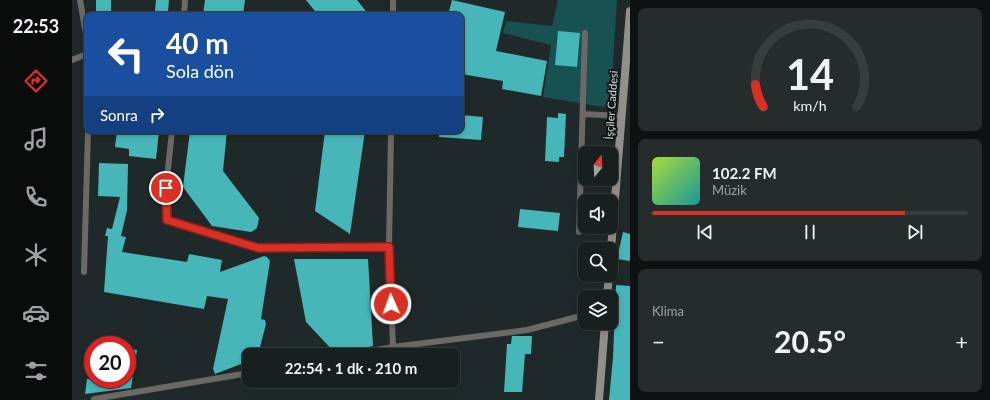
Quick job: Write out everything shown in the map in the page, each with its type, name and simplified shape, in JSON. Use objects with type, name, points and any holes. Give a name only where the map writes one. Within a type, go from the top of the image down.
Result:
[{"type":"street","name":"İşçiler Caddesi","points":[[612,242],[630,11]]},
{"type":"street","points":[[599,400],[604,330]]},
{"type":"lane","points":[[80,0],[84,23]]},
{"type":"lane","points":[[184,12],[185,0]]},
{"type":"lane","points":[[393,0],[393,12]]},
{"type":"lane","points":[[580,194],[585,33]]},
{"type":"lane","points":[[72,60],[84,55]]},
{"type":"lane","points":[[583,114],[621,116]]},
{"type":"lane","points":[[84,272],[88,134]]},
{"type":"lane","points":[[172,134],[166,188],[167,220],[258,248],[389,247]]},
{"type":"lane","points":[[391,134],[389,247],[393,347]]},
{"type":"lane","points":[[387,348],[527,330],[578,317]]},
{"type":"lane","points":[[94,399],[242,374]]},
{"type":"shaded area","points":[[558,0],[617,0],[610,108],[543,97],[551,45],[503,33],[506,21],[552,26]]},
{"type":"building","points":[[96,0],[111,0],[111,12],[96,12]]},
{"type":"building","points":[[156,0],[169,0],[168,11],[155,11]]},
{"type":"building","points":[[205,0],[245,0],[243,12],[203,12]]},
{"type":"building","points":[[306,0],[357,0],[367,12],[316,12]]},
{"type":"building","points":[[452,0],[505,12],[496,51],[547,61],[541,96],[502,89],[503,81],[464,74],[464,12],[449,12]]},
{"type":"building","points":[[558,31],[580,33],[577,67],[555,65]]},
{"type":"building","points":[[558,113],[566,114],[564,157],[559,157],[559,162],[545,161],[547,117],[558,118]]},
{"type":"building","points":[[464,115],[483,117],[481,140],[439,137],[439,134],[464,134]]},
{"type":"building","points":[[117,134],[159,134],[156,159],[129,156],[129,149],[115,147]]},
{"type":"building","points":[[190,134],[227,134],[223,171],[259,218],[257,228],[251,232],[212,226],[183,187]]},
{"type":"building","points":[[325,134],[365,134],[350,234],[315,211]]},
{"type":"building","points":[[99,163],[128,164],[127,210],[121,236],[126,237],[122,252],[187,262],[189,254],[222,260],[220,272],[264,256],[267,257],[270,261],[261,319],[265,320],[266,324],[260,348],[242,348],[242,364],[215,374],[213,369],[228,299],[207,296],[204,309],[104,292],[108,236],[105,236],[107,228],[112,229],[120,197],[98,196]]},
{"type":"building","points":[[520,209],[560,213],[558,231],[518,227]]},
{"type":"building","points":[[623,232],[630,234],[630,261],[618,259]]},
{"type":"building","points":[[294,259],[368,259],[373,346],[364,348],[330,348],[306,322]]},
{"type":"building","points":[[616,285],[630,286],[630,400],[609,400],[614,330],[618,330],[618,290],[616,290]]},
{"type":"building","points":[[512,336],[532,336],[531,354],[525,354],[522,392],[504,392],[507,344],[511,344]]},
{"type":"building","points":[[86,388],[131,388],[85,394]]},
{"type":"route","points":[[166,188],[167,220],[192,229],[258,248],[389,247],[391,304]]}]
